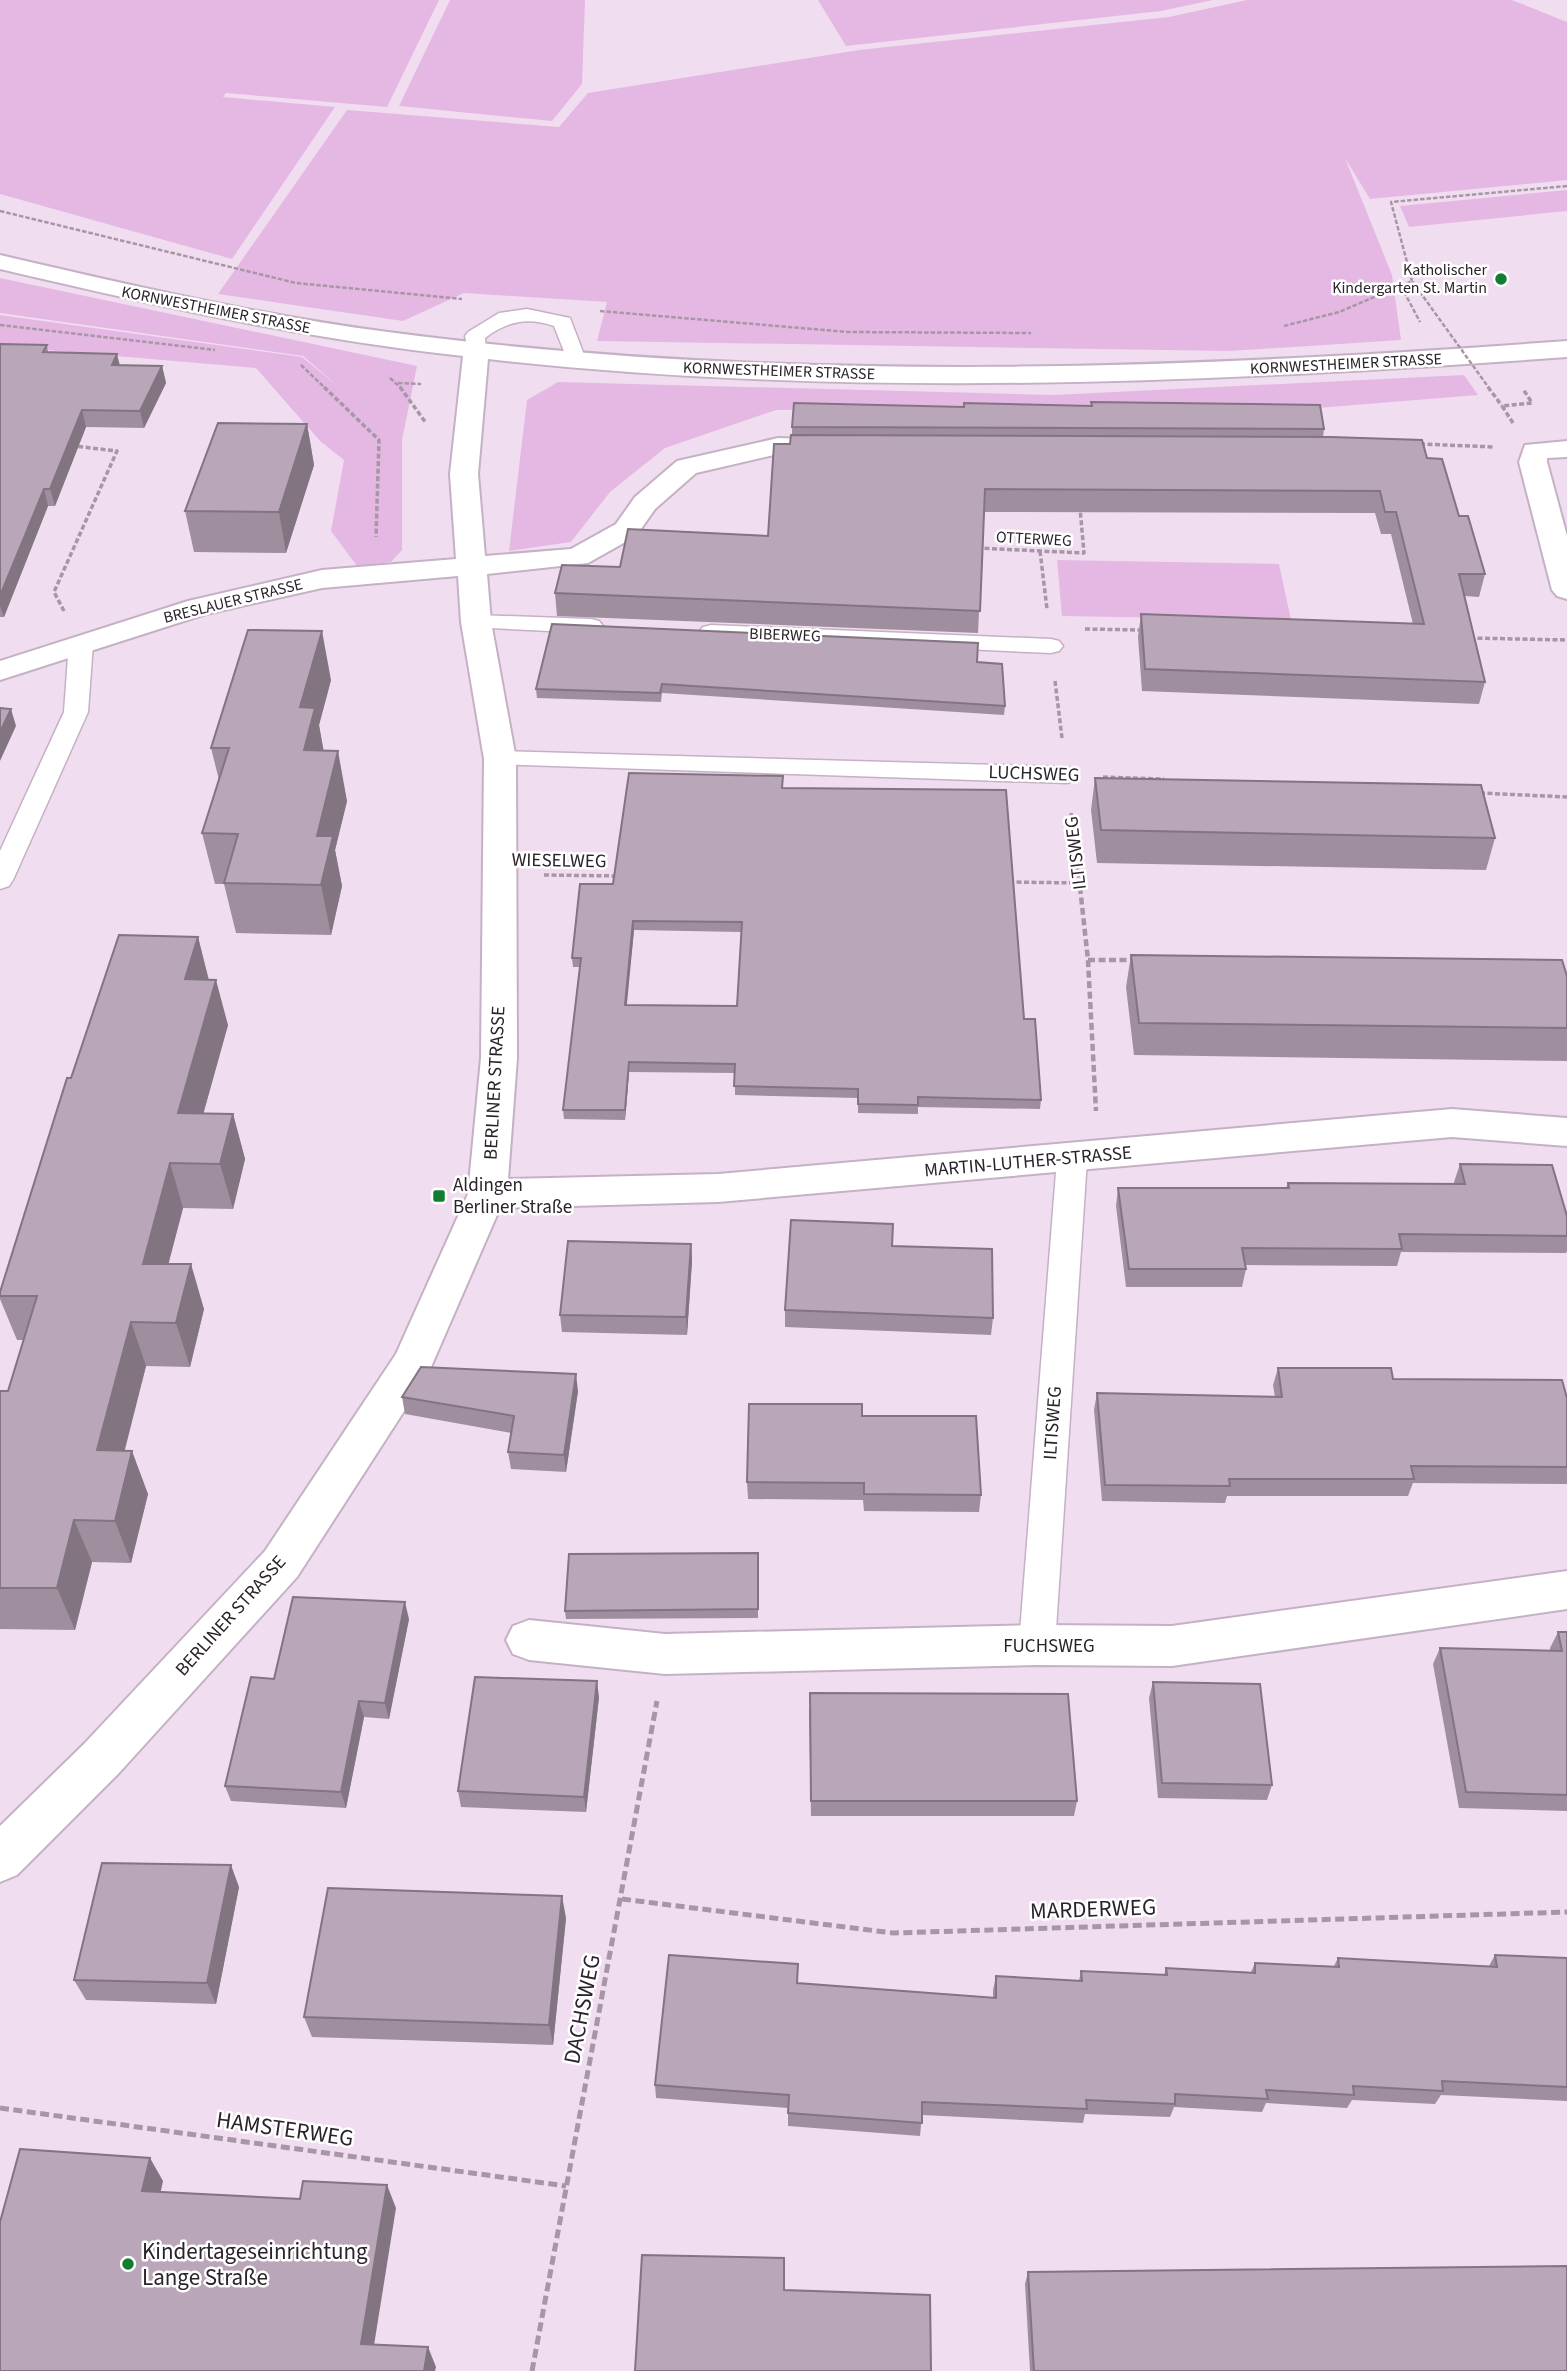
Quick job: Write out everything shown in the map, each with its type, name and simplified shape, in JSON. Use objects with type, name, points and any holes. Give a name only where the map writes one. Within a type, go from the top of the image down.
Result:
[{"type":"street","name":"KORNWESTHEIMER STRASSE","points":[[0,262],[185,306],[397,341],[476,352],[811,375],[993,377],[1275,369],[1567,349]]},
{"type":"street","name":"BERLINER STRASSE","points":[[0,1859],[101,1759],[281,1564],[413,1362],[487,1194],[499,1058],[500,759],[476,622],[464,474],[476,352]]},
{"type":"street","name":"BRESLAUER STRASSE","points":[[0,671],[198,607],[322,579],[578,557],[626,530],[645,503],[687,467],[778,446],[845,446]]},
{"type":"street","points":[[1553,450],[1533,462],[1567,590]]},
{"type":"street","name":"MARTIN-LUTHER-STRASSE","points":[[487,1194],[718,1188],[1085,1158],[1452,1123],[1567,1132]]},
{"type":"street","name":"FUCHSWEG","points":[[529,1640],[665,1654],[1037,1645],[1172,1646],[1567,1590]]},
{"type":"lane","points":[[476,352],[475,336],[483,329],[492,322],[521,313],[563,322],[576,360]]},
{"type":"lane","points":[[476,622],[615,628]]},
{"type":"lane","name":"BIBERWEG","points":[[684,631],[1050,637]]},
{"type":"lane","points":[[0,880],[76,712],[80,643]]},
{"type":"lane","name":"LUCHSWEG","points":[[500,759],[1067,775]]},
{"type":"lane","name":"ILTISWEG","points":[[1037,1645],[1085,1158]]},
{"type":"path","points":[[1502,406],[1412,281],[1391,202],[1567,186]]},
{"type":"path","points":[[0,211],[296,283],[471,300]]},
{"type":"path","points":[[1278,327],[1339,312],[1412,281]]},
{"type":"path","points":[[434,296],[374,368],[397,383],[464,474]]},
{"type":"path","points":[[590,310],[848,332],[1041,333]]},
{"type":"path","points":[[0,325],[215,350]]},
{"type":"path","points":[[296,359],[379,440],[375,573]]},
{"type":"path","points":[[1418,444],[1553,450]]},
{"type":"path","points":[[65,445],[117,451],[54,592],[80,643]]},
{"type":"path","name":"OTTERWEG","points":[[971,548],[1083,553],[1079,498]]},
{"type":"path","name":"ILTISWEG","points":[[1040,551],[1088,960],[1085,1158]]},
{"type":"path","points":[[1050,637],[1147,630]]},
{"type":"path","points":[[1468,638],[1567,640]]},
{"type":"path","name":"LUCHSWEG","points":[[1067,775],[1171,780]]},
{"type":"path","points":[[1471,793],[1567,797]]},
{"type":"path","name":"WIESELWEG","points":[[501,875],[625,876]]},
{"type":"path","points":[[996,882],[1079,883]]},
{"type":"path","points":[[1088,960],[1143,961]]},
{"type":"path","name":"DACHSWEG","points":[[533,2371],[665,1654]]},
{"type":"path","name":"MARDERWEG","points":[[622,1899],[796,1923],[893,1933],[1567,1912]]},
{"type":"path","name":"HAMSTERWEG","points":[[0,2108],[566,2186]]},
{"type":"shaded area","points":[[0,0],[439,0],[387,107],[226,93],[223,97],[335,107],[232,259],[0,194]]},
{"type":"shaded area","points":[[450,0],[585,0],[582,84],[552,121],[399,106]]},
{"type":"shaded area","points":[[818,0],[1213,0],[1161,11],[846,46]]},
{"type":"shaded area","points":[[1247,0],[1512,0],[1567,22],[1567,180],[1370,199],[1345,158],[1392,275],[1401,340],[1229,351],[597,341],[607,302],[464,293],[403,321],[218,294],[347,110],[559,127],[588,93],[859,50],[1169,17]]},
{"type":"shaded area","points":[[1567,190],[1567,211],[1409,227],[1400,206]]},
{"type":"shaded area","points":[[0,278],[417,366],[402,440],[402,550],[391,562],[357,566],[331,531],[344,460],[320,441],[256,368],[0,346],[0,315],[302,357],[340,388],[303,356],[0,313]]},
{"type":"shaded area","points":[[1464,375],[1478,395],[1317,408],[776,410],[665,448],[610,492],[571,542],[509,551],[527,400],[558,382],[1053,395]]},
{"type":"shaded area","points":[[1057,560],[1279,564],[1291,620],[1062,616]]},
{"type":"building","points":[[0,344],[47,345],[43,352],[117,354],[112,365],[162,366],[140,411],[82,410],[50,489],[44,489],[0,596]]},
{"type":"building","points":[[1091,402],[1320,405],[1324,429],[792,427],[794,403],[964,407],[964,403],[1092,406]]},
{"type":"building","points":[[218,423],[307,424],[279,512],[185,511]]},
{"type":"building","points":[[791,435],[1331,437],[1422,440],[1427,458],[1442,459],[1459,516],[1468,516],[1485,574],[1459,574],[1485,682],[1145,669],[1141,614],[1424,624],[1396,512],[1385,512],[1380,491],[985,489],[980,611],[555,593],[562,565],[620,567],[628,529],[768,536],[774,444],[790,444]]},
{"type":"building","points":[[552,624],[978,643],[977,662],[1002,664],[1005,706],[662,684],[660,693],[536,689]]},
{"type":"building","points":[[248,630],[322,631],[300,707],[315,708],[304,750],[338,751],[317,836],[333,836],[321,885],[224,883],[238,834],[202,833],[229,748],[211,748]]},
{"type":"building","points":[[0,708],[11,709],[0,732]]},
{"type":"building","points":[[629,773],[783,776],[782,788],[1006,790],[1024,1019],[1035,1019],[1041,1100],[918,1097],[918,1105],[858,1104],[858,1089],[734,1086],[735,1064],[629,1062],[625,1110],[563,1110],[581,958],[572,958],[580,884],[613,884]],"holes":[[[633,921],[742,922],[737,1006],[625,1005]]]},
{"type":"building","points":[[1095,778],[1481,785],[1495,838],[1101,830]]},
{"type":"building","points":[[119,935],[198,937],[185,979],[216,980],[178,1113],[233,1114],[220,1164],[170,1163],[143,1264],[191,1264],[176,1323],[131,1322],[97,1450],[132,1451],[115,1521],[74,1520],[57,1588],[0,1588],[0,1391],[8,1391],[37,1296],[0,1296],[0,1292],[67,1078],[71,1078]]},
{"type":"building","points":[[1131,955],[1562,960],[1567,976],[1567,1028],[1139,1023]]},
{"type":"building","points":[[1460,1164],[1552,1165],[1567,1216],[1567,1236],[1399,1234],[1402,1249],[1242,1248],[1246,1269],[1129,1269],[1118,1188],[1289,1188],[1288,1183],[1465,1184]]},
{"type":"building","points":[[791,1220],[893,1224],[892,1246],[992,1249],[993,1318],[785,1310]]},
{"type":"building","points":[[568,1241],[691,1244],[686,1317],[560,1315]]},
{"type":"building","points":[[421,1367],[576,1374],[564,1455],[508,1452],[514,1416],[402,1397]]},
{"type":"building","points":[[1278,1368],[1391,1368],[1393,1379],[1562,1380],[1567,1398],[1567,1467],[1411,1466],[1414,1479],[1229,1479],[1230,1486],[1105,1485],[1097,1393],[1282,1397]]},
{"type":"building","points":[[749,1404],[862,1404],[862,1416],[976,1416],[981,1495],[864,1494],[864,1483],[747,1482]]},
{"type":"building","points":[[758,1553],[758,1609],[565,1611],[569,1554]]},
{"type":"building","points":[[293,1597],[405,1602],[385,1703],[359,1701],[341,1792],[225,1786],[251,1677],[274,1679]]},
{"type":"building","points":[[1558,1632],[1567,1632],[1567,1795],[1466,1792],[1440,1648],[1562,1651]]},
{"type":"building","points":[[475,1677],[597,1681],[584,1797],[458,1791]]},
{"type":"building","points":[[1153,1682],[1260,1684],[1272,1785],[1162,1783]]},
{"type":"building","points":[[810,1693],[1068,1694],[1077,1801],[811,1801]]},
{"type":"building","points":[[102,1863],[231,1865],[207,1983],[74,1980]]},
{"type":"building","points":[[328,1888],[562,1896],[549,2025],[304,2017]]},
{"type":"building","points":[[669,1955],[798,1964],[797,1983],[996,1998],[996,1976],[1082,1981],[1081,1971],[1167,1975],[1166,1968],[1255,1973],[1255,1963],[1339,1967],[1338,1958],[1497,1967],[1495,1955],[1567,1958],[1567,2087],[1442,2081],[1443,2091],[1353,2086],[1354,2095],[1266,2090],[1268,2099],[1175,2094],[1175,2104],[1086,2100],[1087,2109],[922,2102],[922,2123],[788,2113],[789,2095],[655,2085]]},
{"type":"building","name":"Kindertageseinrichtung Lange Straße","points":[[20,2149],[150,2158],[142,2191],[300,2199],[303,2181],[387,2185],[361,2344],[428,2347],[424,2371],[0,2371],[0,2222]]},
{"type":"building","points":[[642,2255],[784,2258],[784,2290],[930,2295],[931,2371],[635,2371]]},
{"type":"building","points":[[1567,2266],[1567,2371],[1034,2371],[1028,2272]]},
{"type":"place","name":"Katholischer Kindergarten St. Martin","points":[[1501,279]]},
{"type":"place","name":"Aldingen Berliner Straße","points":[[439,1196]]},
{"type":"place","name":"Kindertageseinrichtung Lange Straße","points":[[128,2264]]}]
